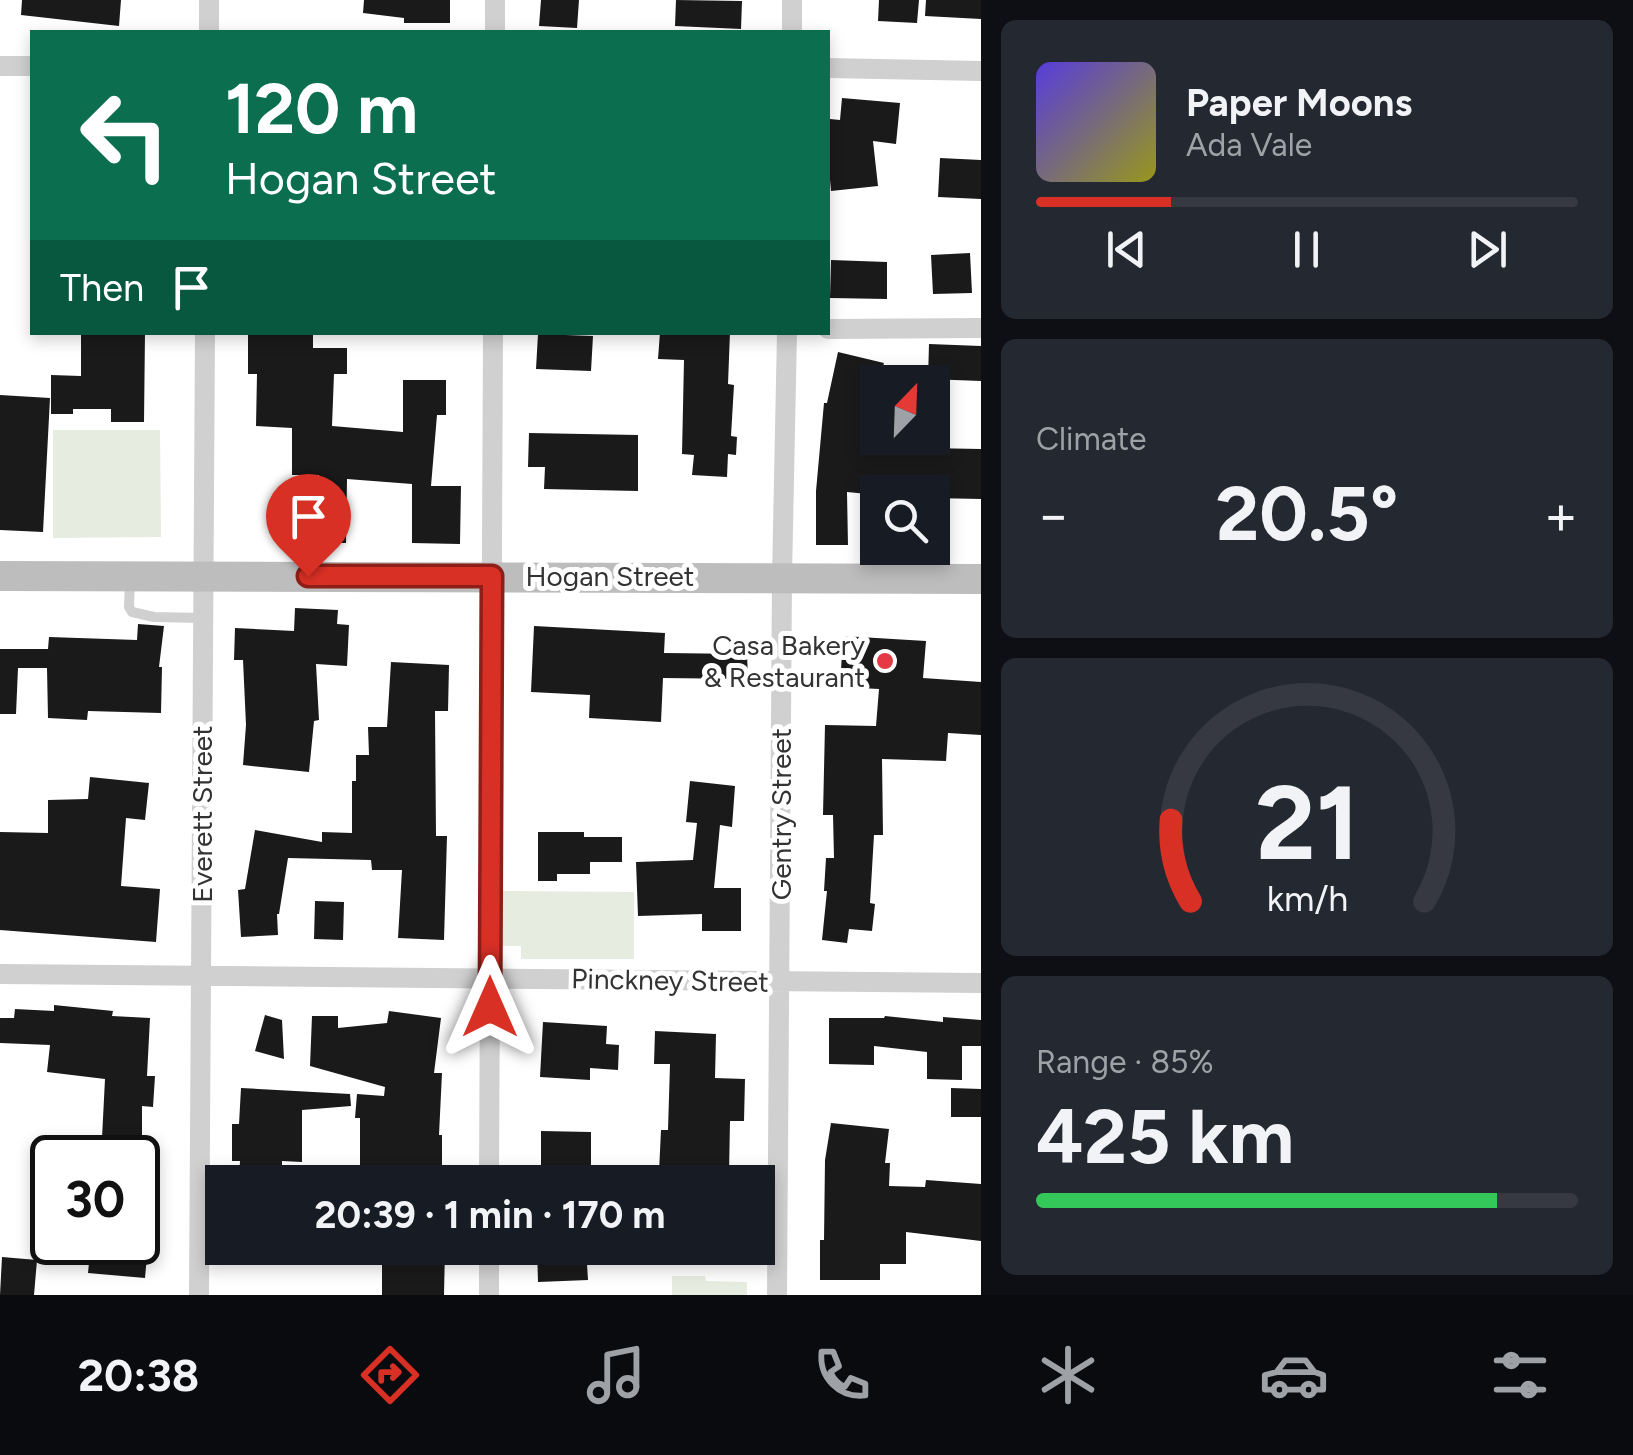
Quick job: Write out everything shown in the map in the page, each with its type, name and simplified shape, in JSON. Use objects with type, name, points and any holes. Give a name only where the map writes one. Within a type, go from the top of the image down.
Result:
[{"type":"main road","name":"Hogan Street","points":[[0,576],[980,579]]},
{"type":"street","points":[[209,0],[209,30]]},
{"type":"street","points":[[495,30],[496,0]]},
{"type":"street","points":[[792,0],[792,30]]},
{"type":"street","points":[[0,66],[30,66]]},
{"type":"street","points":[[830,68],[980,71]]},
{"type":"street","points":[[830,329],[980,328]]},
{"type":"street","name":"Everett Street","points":[[199,1295],[206,335]]},
{"type":"street","points":[[489,1165],[493,335]]},
{"type":"street","name":"Gentry Street","points":[[778,1295],[787,335]]},
{"type":"street","name":"Pinckney Street","points":[[0,974],[980,983]]},
{"type":"street","points":[[488,1295],[489,1265]]},
{"type":"lane","points":[[130,577],[132,612],[154,617],[202,618]]},
{"type":"shaded area","points":[[53,430],[160,430],[161,537],[53,538]]},
{"type":"shaded area","points":[[502,891],[634,892],[634,959],[521,959],[521,946],[503,946]]},
{"type":"shaded area","points":[[672,1276],[747,1282],[747,1295],[672,1295]]},
{"type":"building","points":[[22,0],[121,0],[119,26],[21,15]]},
{"type":"building","points":[[364,0],[450,0],[450,23],[404,23],[404,18],[363,13]]},
{"type":"building","points":[[541,0],[579,0],[577,28],[539,26]]},
{"type":"building","points":[[676,0],[742,1],[741,29],[675,26]]},
{"type":"building","points":[[879,0],[919,0],[917,23],[878,21]]},
{"type":"building","points":[[926,0],[981,0],[981,19],[925,16]]},
{"type":"building","points":[[842,98],[900,103],[896,144],[873,141],[878,186],[831,191],[830,119],[840,120]]},
{"type":"building","points":[[940,158],[981,160],[981,199],[938,197]]},
{"type":"building","points":[[970,253],[972,293],[933,294],[931,255]]},
{"type":"building","points":[[831,260],[887,262],[887,299],[830,298]]},
{"type":"building","points":[[81,335],[145,335],[144,422],[111,422],[111,409],[73,409],[73,414],[51,414],[51,375],[81,376]]},
{"type":"building","points":[[248,335],[313,335],[313,348],[347,348],[347,374],[334,374],[332,426],[403,432],[403,380],[446,380],[446,415],[437,415],[431,486],[461,486],[460,544],[412,543],[412,484],[347,479],[346,543],[316,543],[319,475],[292,475],[292,428],[256,426],[257,374],[248,374]]},
{"type":"building","points":[[538,335],[593,336],[591,371],[536,369]]},
{"type":"building","points":[[660,335],[730,335],[728,384],[734,385],[731,436],[737,437],[736,455],[728,454],[727,477],[692,475],[694,455],[682,454],[684,360],[658,359]]},
{"type":"building","points":[[929,344],[981,346],[981,381],[950,380],[950,365],[928,365]]},
{"type":"building","points":[[838,352],[884,363],[860,365],[860,455],[950,455],[950,448],[981,449],[981,499],[950,498],[950,475],[860,475],[860,493],[847,492],[848,545],[816,545],[816,491]]},
{"type":"building","points":[[0,395],[50,398],[43,532],[0,530]]},
{"type":"building","points":[[529,433],[638,435],[638,491],[544,489],[545,467],[528,467]]},
{"type":"building","points":[[295,608],[338,610],[337,624],[349,625],[347,666],[316,664],[319,720],[314,721],[309,772],[243,765],[243,660],[234,660],[235,628],[294,631]]},
{"type":"building","points":[[138,624],[164,626],[159,667],[161,713],[88,711],[87,720],[48,718],[47,668],[18,668],[16,714],[0,714],[0,649],[48,649],[49,637],[137,640]]},
{"type":"building","points":[[534,626],[665,633],[664,653],[747,654],[748,679],[663,678],[661,722],[589,718],[590,695],[531,692]]},
{"type":"building","points":[[843,636],[926,641],[923,678],[981,682],[981,735],[948,733],[946,761],[882,759],[883,835],[874,835],[872,931],[849,929],[847,943],[822,940],[826,858],[834,858],[833,815],[823,815],[825,725],[876,726],[879,689],[840,687]]},
{"type":"building","points":[[391,662],[449,665],[448,711],[435,711],[436,836],[447,836],[444,940],[398,938],[402,870],[372,870],[371,860],[288,858],[277,914],[278,935],[241,937],[238,890],[245,889],[255,830],[322,842],[322,832],[352,833],[356,755],[369,755],[368,727],[387,727]]},
{"type":"building","points":[[90,777],[149,783],[145,820],[126,818],[121,886],[160,889],[156,942],[0,930],[0,832],[48,833],[48,800],[88,799]]},
{"type":"building","points":[[690,781],[735,786],[732,827],[720,825],[714,888],[741,888],[741,931],[702,931],[702,914],[638,916],[636,862],[693,860],[697,823],[686,822]]},
{"type":"building","points":[[538,832],[622,837],[622,862],[590,862],[590,874],[557,874],[557,881],[538,881]]},
{"type":"building","points":[[315,901],[344,902],[343,940],[314,939]]},
{"type":"building","points":[[54,1005],[113,1011],[112,1016],[150,1018],[147,1076],[155,1076],[153,1107],[142,1106],[142,1135],[102,1135],[105,1079],[47,1072],[50,1045],[0,1043],[0,1018],[14,1018],[15,1009],[54,1011]]},
{"type":"building","points":[[389,1011],[441,1018],[434,1073],[442,1073],[442,1165],[360,1165],[360,1118],[355,1118],[357,1094],[384,1096],[385,1087],[310,1066],[312,1016],[338,1016],[338,1028],[387,1023]]},
{"type":"building","points":[[265,1015],[282,1020],[284,1059],[255,1051]]},
{"type":"building","points":[[885,1016],[943,1022],[943,1017],[981,1020],[981,1046],[962,1046],[962,1080],[927,1079],[927,1052],[874,1046],[874,1065],[829,1064],[829,1018]]},
{"type":"building","points":[[543,1022],[607,1026],[606,1044],[619,1045],[618,1070],[590,1068],[590,1080],[540,1077]]},
{"type":"building","points":[[655,1031],[716,1034],[715,1078],[745,1079],[744,1121],[730,1121],[729,1165],[659,1165],[661,1130],[668,1130],[670,1064],[654,1064]]},
{"type":"building","points":[[241,1088],[350,1094],[351,1106],[302,1110],[302,1162],[240,1165],[240,1161],[232,1161],[232,1124],[239,1124]]},
{"type":"building","points":[[951,1088],[981,1089],[981,1117],[951,1117]]},
{"type":"building","points":[[831,1123],[889,1129],[885,1163],[890,1163],[889,1186],[925,1187],[926,1180],[981,1184],[981,1241],[906,1232],[906,1264],[880,1264],[880,1280],[820,1280],[825,1160]]},
{"type":"building","points":[[541,1131],[591,1132],[591,1165],[541,1165]]},
{"type":"building","points":[[2,1257],[30,1259],[30,1265],[37,1265],[34,1295],[0,1295]]},
{"type":"building","points":[[89,1265],[146,1265],[145,1278],[88,1273]]},
{"type":"building","points":[[382,1265],[445,1265],[444,1295],[382,1295]]},
{"type":"building","points":[[538,1265],[587,1265],[588,1280],[538,1282]]},
{"type":"place","name":"Casa Bakery & Restaurant","points":[[885,661]]},
{"type":"route","points":[[308,576],[492,576],[490,1007]]}]
